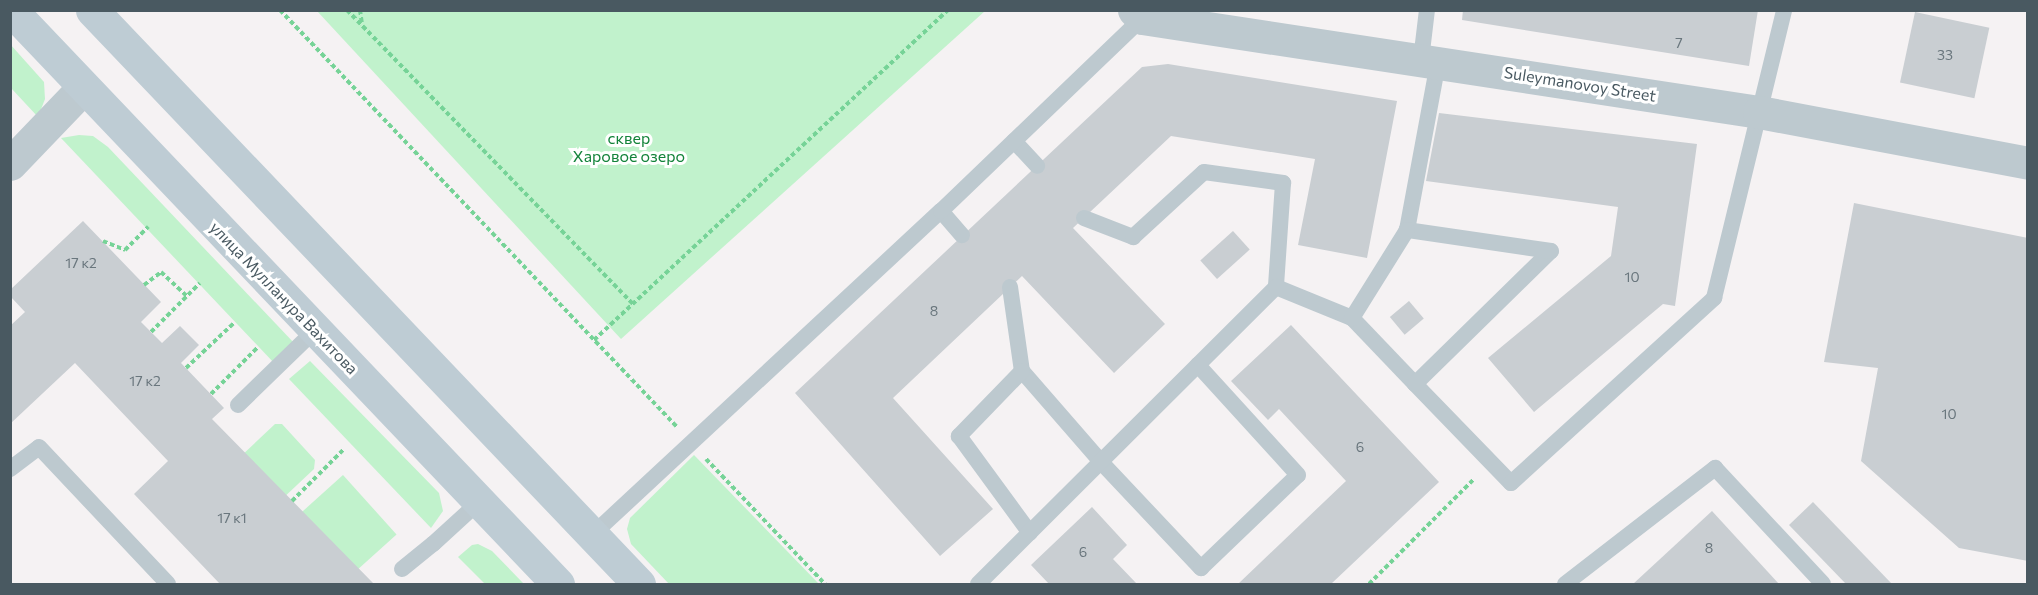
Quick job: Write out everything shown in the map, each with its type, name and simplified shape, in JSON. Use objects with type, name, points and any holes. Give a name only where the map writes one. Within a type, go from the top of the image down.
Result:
[{"type":"main road","name":"улица Мулланура Вахитова","points":[[11,10],[558,585]]},
{"type":"main road","points":[[92,10],[639,585]]},
{"type":"street","name":"Suleymanovoy Street","points":[[1138,14],[1759,112],[2028,163]]},
{"type":"street","points":[[10,164],[83,88]]},
{"type":"lane","points":[[1352,318],[1407,230],[1430,61],[1427,10]]},
{"type":"lane","points":[[1276,287],[1352,318],[1511,483],[1714,298],[1784,10]]},
{"type":"lane","points":[[592,535],[941,211],[1014,141],[1138,14]]},
{"type":"lane","points":[[1014,141],[1037,166]]},
{"type":"lane","points":[[978,585],[1276,287],[1284,183],[1204,172],[1133,237],[1084,218]]},
{"type":"lane","points":[[941,211],[962,235]]},
{"type":"lane","points":[[1407,230],[1551,251],[1415,384]]},
{"type":"lane","points":[[1010,287],[1022,371],[1101,462],[1201,568],[1298,475],[1198,365]]},
{"type":"lane","points":[[238,405],[315,330]]},
{"type":"lane","points":[[1022,371],[959,436],[1030,533]]},
{"type":"lane","points":[[10,469],[39,447],[168,585]]},
{"type":"lane","points":[[1565,585],[1715,468],[1823,585]]},
{"type":"lane","points":[[402,568],[433,544],[479,502]]},
{"type":"path","points":[[280,10],[825,585]]},
{"type":"path","points":[[347,10],[633,304]]},
{"type":"path","points":[[360,10],[362,25]]},
{"type":"path","points":[[594,340],[948,10]]},
{"type":"path","points":[[102,242],[125,250],[148,227]]},
{"type":"path","points":[[144,285],[161,272],[187,296]]},
{"type":"path","points":[[151,332],[200,283]]},
{"type":"path","points":[[186,368],[235,322]]},
{"type":"path","points":[[211,394],[258,347]]},
{"type":"path","points":[[292,501],[343,450]]},
{"type":"path","points":[[1369,585],[1490,462]]},
{"type":"green space","name":"сквер Харовое озеро","points":[[317,11],[985,11],[621,339]]},
{"type":"green space","points":[[10,44],[44,82],[45,99],[38,117],[11,88]]},
{"type":"green space","points":[[79,135],[93,136],[108,147],[295,344],[274,363],[61,138]]},
{"type":"green space","points":[[310,361],[439,493],[443,511],[431,528],[289,379]]},
{"type":"green space","points":[[275,424],[282,424],[315,460],[314,469],[280,501],[239,458]]},
{"type":"green space","points":[[694,455],[819,584],[669,584],[631,544],[627,529],[630,518]]},
{"type":"green space","points":[[343,475],[397,534],[350,576],[297,516]]},
{"type":"green space","points":[[478,544],[492,551],[524,584],[485,584],[458,557],[472,545]]},
{"type":"building","points":[[1463,10],[1758,10],[1749,66],[1462,20]]},
{"type":"building","points":[[1915,12],[1989,28],[1974,98],[1900,82]]},
{"type":"building","points":[[1168,64],[1397,101],[1367,258],[1298,245],[1315,159],[1171,136],[1073,228],[1165,324],[1114,373],[1022,276],[893,398],[993,509],[940,556],[795,393],[1142,67]]},
{"type":"building","points":[[1439,113],[1697,144],[1675,306],[1663,304],[1534,412],[1488,358],[1611,256],[1618,207],[1426,181]]},
{"type":"building","points":[[1854,203],[2028,238],[2028,561],[1959,548],[1861,461],[1878,368],[1824,362]]},
{"type":"building","points":[[83,221],[161,302],[141,322],[162,343],[180,326],[199,345],[181,363],[224,408],[212,419],[374,584],[220,584],[134,494],[168,461],[75,363],[10,424],[10,326],[25,312],[10,296],[10,290]]},
{"type":"building","points":[[1233,231],[1250,250],[1217,279],[1200,260]]},
{"type":"building","points":[[1409,301],[1424,319],[1405,335],[1390,317]]},
{"type":"building","points":[[1291,325],[1439,482],[1331,584],[1238,584],[1346,481],[1279,409],[1268,420],[1231,381]]},
{"type":"building","points":[[1813,502],[1892,584],[1846,584],[1789,525]]},
{"type":"building","points":[[1092,507],[1127,545],[1113,559],[1137,584],[1049,584],[1031,565]]},
{"type":"building","points":[[1712,511],[1779,584],[1633,584]]}]
